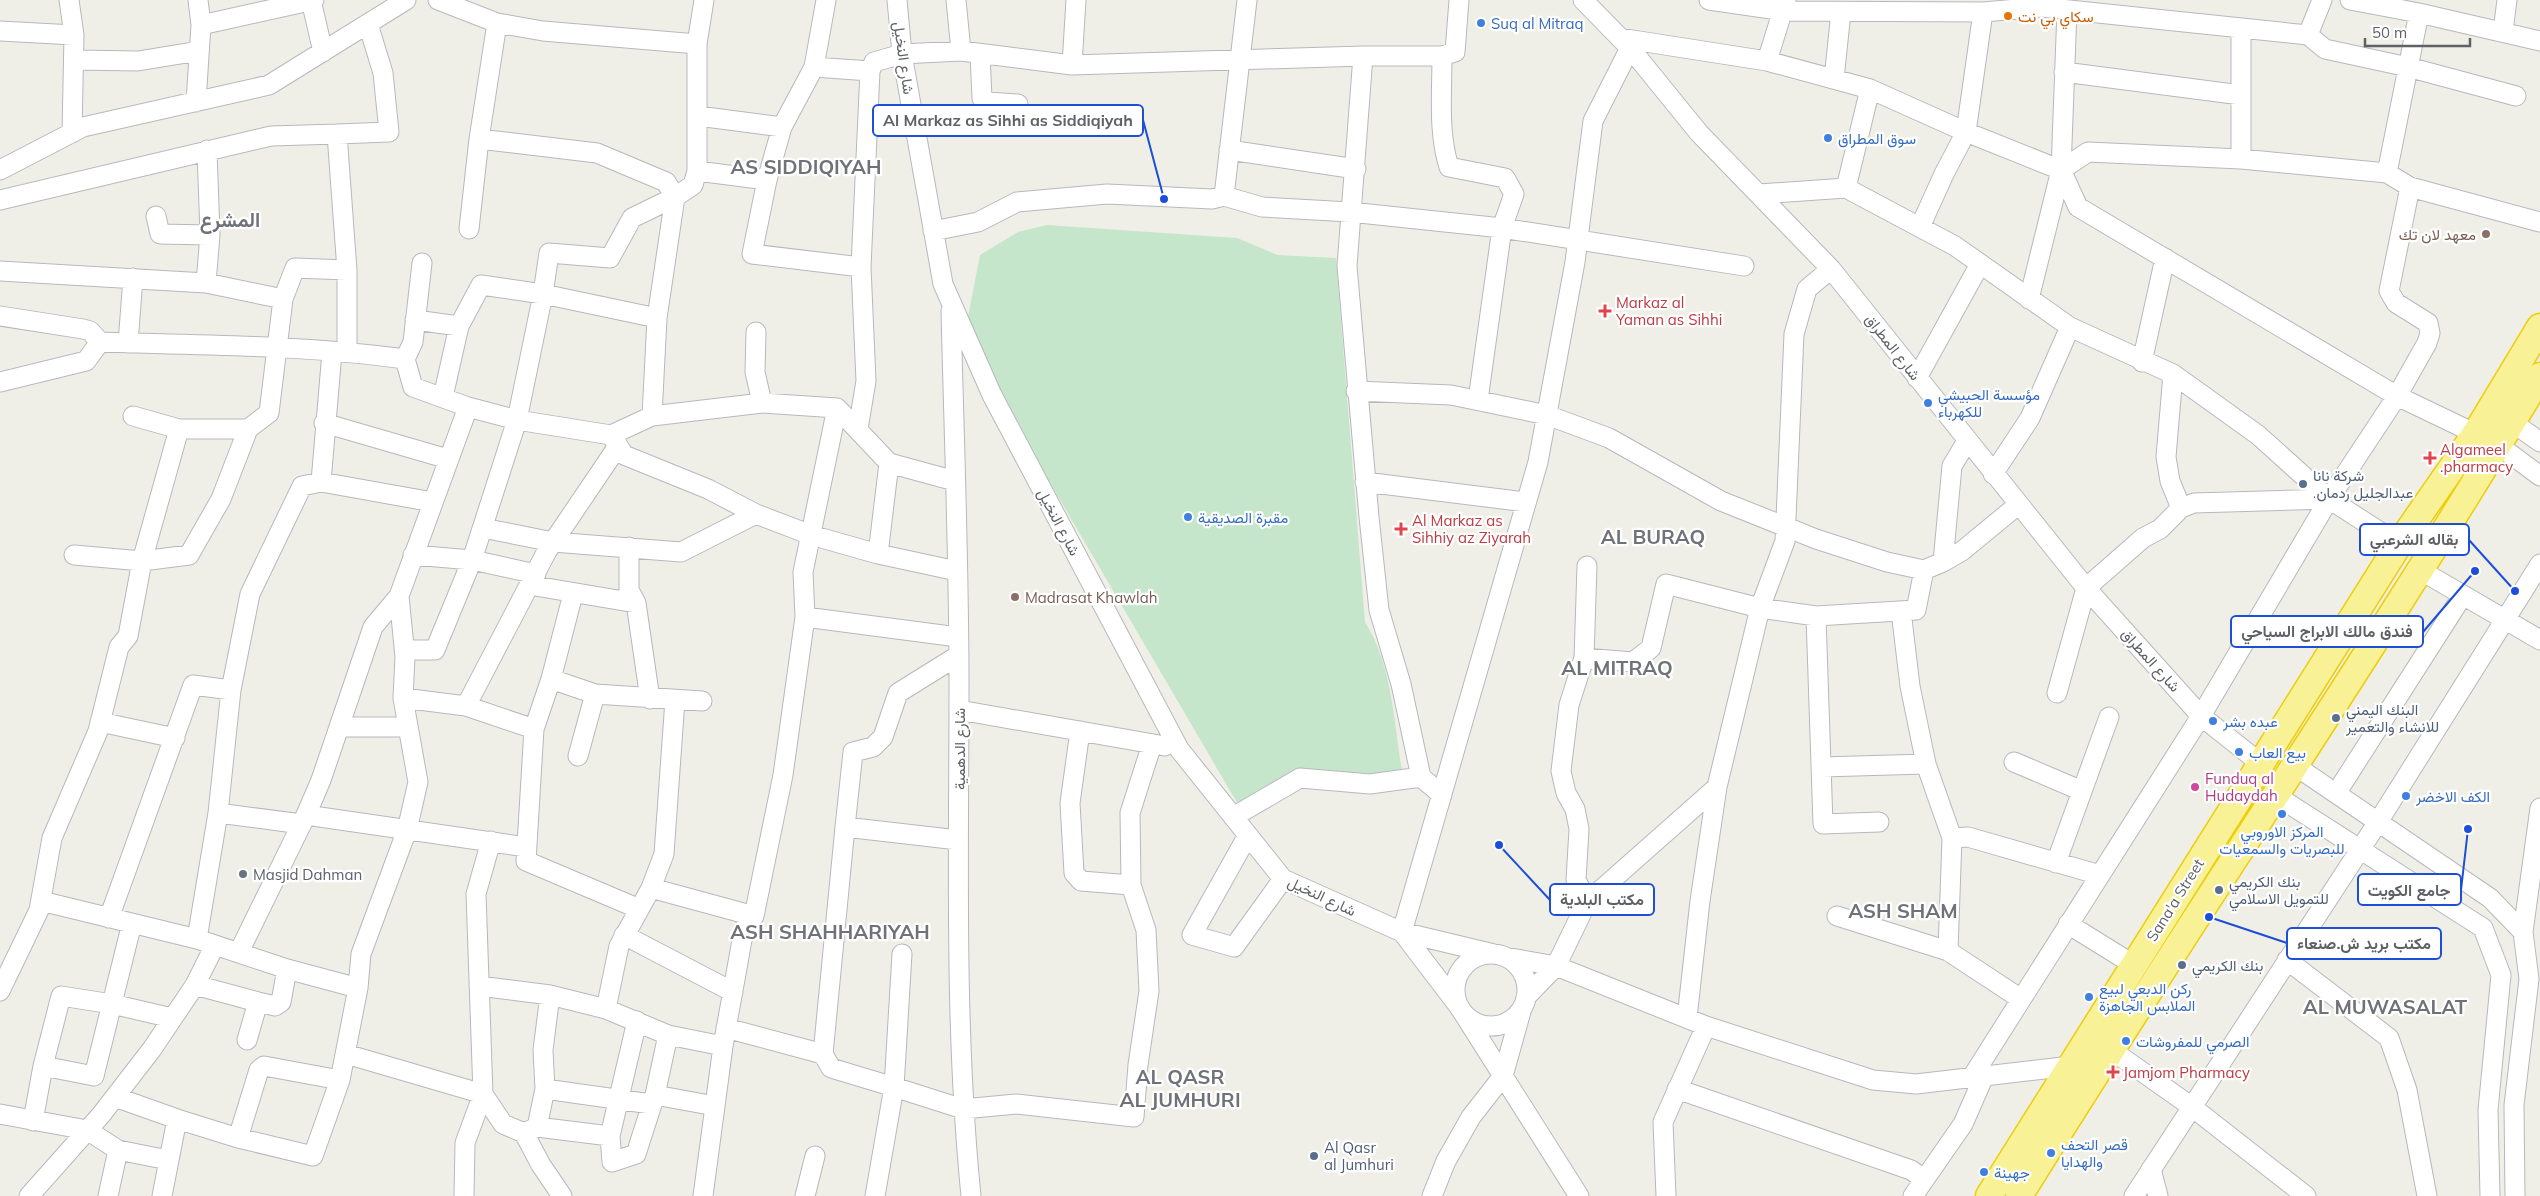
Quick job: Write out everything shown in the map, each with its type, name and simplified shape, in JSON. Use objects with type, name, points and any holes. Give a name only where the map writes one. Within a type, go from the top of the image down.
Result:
[{"type":"highway","name":"Sana'a Street","points":[[2018,1196],[2110,1049],[2420,570],[2486,439],[2491,407],[2540,327]]},
{"type":"highway","name":"Sana'a Street","points":[[1989,1196],[2399,544],[2486,439],[2512,422],[2540,376]]},
{"type":"street","points":[[68,0],[74,35],[72,134]]},
{"type":"street","points":[[196,102],[201,25],[198,0]]},
{"type":"street","points":[[201,25],[312,0],[323,52]]},
{"type":"street","points":[[0,170],[83,127],[269,85],[406,0]]},
{"type":"street","points":[[438,0],[498,23],[542,30],[697,44]]},
{"type":"street","points":[[404,650],[435,650],[472,560],[517,420],[543,294],[549,253],[610,258],[632,218],[675,197],[692,185],[697,171],[697,44],[704,0]]},
{"type":"street","points":[[826,0],[814,67],[782,127],[767,180],[752,254],[861,267]]},
{"type":"street","name":"شارع النخيل","points":[[897,0],[902,54],[943,284],[992,395],[1179,749],[1283,879],[1402,932],[1556,966],[1706,1026],[1873,1080],[1916,1084],[2071,1066]]},
{"type":"street","points":[[956,0],[982,98],[987,102],[1018,104]]},
{"type":"street","points":[[1072,66],[1076,0]]},
{"type":"street","points":[[1224,196],[1247,0]]},
{"type":"street","points":[[858,429],[866,381],[861,267],[870,71],[874,62],[902,54],[971,52],[1072,66],[1240,62],[1363,56],[1442,56],[1455,52],[1459,0]]},
{"type":"street","name":"شارع المطراق","points":[[1583,0],[1625,43],[1699,133],[1831,269],[2086,588],[2201,716],[2260,763]]},
{"type":"street","points":[[1708,0],[1841,12],[1934,6],[1983,12],[2041,3],[2066,10],[2308,35],[2326,49],[2408,67],[2516,96]]},
{"type":"street","points":[[2308,35],[2322,0]]},
{"type":"street","points":[[2350,0],[2503,31],[2540,41]]},
{"type":"street","points":[[2503,31],[2507,0]]},
{"type":"street","points":[[1767,61],[1785,6]]},
{"type":"street","points":[[2029,299],[2061,170],[2066,10]]},
{"type":"street","points":[[1834,80],[1841,12]]},
{"type":"street","points":[[1920,227],[1966,132],[1983,12]]},
{"type":"street","points":[[2386,173],[2419,13]]},
{"type":"street","points":[[468,229],[479,139],[498,23]]},
{"type":"street","points":[[0,200],[271,136],[389,132],[383,73],[368,24]]},
{"type":"street","points":[[2241,29],[2241,159]]},
{"type":"street","points":[[0,31],[74,35]]},
{"type":"street","points":[[1579,1196],[1460,1008],[1402,932],[1538,462],[1578,238],[1593,120],[1625,43],[1767,61],[1870,89],[1966,132],[2061,170],[2078,207],[2397,396],[2486,439],[2540,476]]},
{"type":"street","points":[[74,60],[138,61],[199,51]]},
{"type":"street","points":[[1363,56],[1356,169],[1350,212],[1347,266],[1365,482],[1379,610],[1401,684],[1421,777],[1442,795]]},
{"type":"street","points":[[1442,56],[1442,108],[1445,156],[1449,168],[1504,178],[1514,194],[1502,228],[1478,400]]},
{"type":"street","points":[[814,67],[870,71]]},
{"type":"street","points":[[2064,72],[2241,95]]},
{"type":"street","points":[[1846,188],[1870,89]]},
{"type":"street","points":[[698,116],[782,127]]},
{"type":"street","points":[[321,482],[324,424],[340,351],[347,270],[337,134]]},
{"type":"street","points":[[479,139],[597,153],[666,182],[675,197],[657,318],[652,416]]},
{"type":"street","points":[[206,283],[210,235],[207,150]]},
{"type":"street","points":[[1229,150],[1356,169]]},
{"type":"street","points":[[2061,170],[2088,152],[2241,159],[2386,173],[2410,187],[2540,222]]},
{"type":"street","points":[[697,171],[767,180]]},
{"type":"street","points":[[1913,1196],[1963,1124],[1978,1076],[2021,999],[2201,716],[2330,498],[2397,396],[2427,343],[2430,333],[2428,323],[2396,303],[2389,291],[2410,187]]},
{"type":"street","points":[[1759,194],[1846,188],[1955,246],[2070,327],[2142,362],[2173,374],[2258,435],[2330,498],[2399,544]]},
{"type":"street","points":[[933,231],[978,222],[1017,202],[1107,194],[1212,198],[1224,196],[1262,207],[1350,212],[1502,228],[1578,238],[1744,266]]},
{"type":"street","points":[[156,216],[160,234],[210,235]]},
{"type":"street","points":[[2142,362],[2165,258]]},
{"type":"street","points":[[422,263],[413,342],[405,358],[413,387],[468,407],[517,420],[614,441],[624,455],[708,489],[756,514],[811,535],[878,554],[957,571]]},
{"type":"street","points":[[1918,378],[1980,264]]},
{"type":"street","points":[[74,555],[142,561],[189,555],[221,499],[248,429],[269,413],[283,299],[296,268],[347,270]]},
{"type":"street","points":[[1687,1018],[1700,901],[1717,787],[1760,608],[1785,541],[1794,334],[1806,289],[1831,269]]},
{"type":"street","points":[[0,271],[206,283],[283,299]]},
{"type":"street","points":[[128,343],[133,278]]},
{"type":"street","points":[[443,397],[459,326],[481,285],[543,294],[657,318]]},
{"type":"street","name":"شارع الدهمية","points":[[951,302],[959,646],[958,840],[962,1109],[971,1196]]},
{"type":"street","points":[[0,316],[83,329],[90,331],[100,342],[276,347],[405,358]]},
{"type":"street","points":[[415,320],[459,326]]},
{"type":"street","points":[[1993,474],[2030,418],[2070,327]]},
{"type":"street","points":[[756,332],[755,372],[762,403]]},
{"type":"street","points":[[0,382],[86,361],[100,342]]},
{"type":"street","points":[[2173,374],[2166,457],[2170,481],[2181,508]]},
{"type":"street","points":[[1356,391],[1451,395],[1547,415],[1609,438],[1721,501],[1816,539],[1887,562],[1924,570],[1962,551],[2018,505]]},
{"type":"street","points":[[466,706],[553,542],[614,441],[652,416],[762,403],[837,408],[889,463],[955,481]]},
{"type":"street","points":[[239,952],[304,819],[374,627],[399,596],[468,407]]},
{"type":"street","points":[[2491,407],[2540,442]]},
{"type":"street","points":[[703,1196],[725,1037],[744,928],[754,916],[783,775],[806,617],[803,572],[837,408]]},
{"type":"street","points":[[133,416],[179,429],[248,429]]},
{"type":"street","points":[[324,424],[448,459]]},
{"type":"street","points":[[0,991],[39,910],[52,838],[100,722],[119,647],[128,636],[142,561],[179,429]]},
{"type":"street","points":[[1943,562],[1952,466],[1967,441]]},
{"type":"street","points":[[878,554],[889,463]]},
{"type":"street","points":[[29,1196],[115,1097],[152,1049],[195,985],[206,942],[231,690],[250,594],[302,486],[321,482],[433,502]]},
{"type":"street","points":[[1365,482],[1526,502]]},
{"type":"street","points":[[2057,693],[2086,588],[2143,538],[2160,529],[2181,508],[2194,503],[2330,498]]},
{"type":"street","points":[[483,528],[553,542],[681,552],[756,514]]},
{"type":"street","points":[[629,547],[629,590],[636,603],[650,699]]},
{"type":"street","points":[[413,555],[472,560],[573,594],[636,603]]},
{"type":"street","points":[[2134,1196],[2378,822],[2540,564]]},
{"type":"street","points":[[1587,566],[1584,658],[1569,705],[1561,771],[1566,793],[1575,809],[1577,822],[1576,880],[1587,902]]},
{"type":"street","points":[[1584,658],[1632,662],[1651,648],[1666,584],[1760,608],[1816,616],[1916,610],[1924,570]]},
{"type":"street","points":[[2420,570],[2540,640]]},
{"type":"street","points":[[573,594],[551,679],[534,729],[526,861],[637,908]]},
{"type":"street","points":[[2337,792],[2463,595]]},
{"type":"street","points":[[115,1097],[238,1138],[313,1156],[340,1080],[358,988],[361,954],[407,830],[418,782],[407,727],[404,698],[404,650],[399,596]]},
{"type":"street","points":[[1901,611],[1910,686],[1926,764],[1952,838],[1948,951]]},
{"type":"street","points":[[1816,616],[1823,824],[1879,822]]},
{"type":"street","points":[[806,617],[959,646]]},
{"type":"street","points":[[959,646],[898,693],[883,738],[873,746],[853,752],[823,1054],[831,1068],[962,1109],[1016,1104],[1134,1118],[1138,1066],[1149,991],[1146,930],[1131,885],[1130,812],[1152,744]]},
{"type":"street","points":[[551,679],[595,694],[702,701]]},
{"type":"street","points":[[109,918],[193,685],[231,690]]},
{"type":"street","points":[[578,756],[595,694]]},
{"type":"street","points":[[404,698],[466,706],[534,729]]},
{"type":"street","points":[[606,1009],[619,946],[637,908],[650,888],[664,854],[675,700]]},
{"type":"street","points":[[959,710],[1179,749]]},
{"type":"street","points":[[2056,863],[2109,717]]},
{"type":"street","points":[[100,722],[175,738]]},
{"type":"street","points":[[339,727],[407,727]]},
{"type":"street","points":[[1080,731],[1070,803],[1074,873],[1080,881],[1131,885]]},
{"type":"street","points":[[2014,762],[2082,791]]},
{"type":"street","points":[[1821,767],[1926,764]]},
{"type":"street","points":[[2294,765],[2337,792],[2490,898],[2523,932]]},
{"type":"street","points":[[1234,817],[1300,778],[1370,784],[1421,777]]},
{"type":"street","points":[[1432,1196],[1446,1161],[1471,1117],[1503,1076],[1525,1001],[1526,985],[1523,973],[1515,963],[1500,955],[1483,954],[1464,966],[1455,986],[1460,1008],[1474,1021],[1492,1026],[1505,1023],[1516,1016],[1525,1001],[1556,966],[1587,902],[1717,787]]},
{"type":"street","points":[[2275,795],[2361,848],[2483,928],[2500,975],[2488,1110],[2490,1196]]},
{"type":"street","points":[[2515,1196],[2514,1105],[2535,980],[2523,932],[2537,844],[2540,808]]},
{"type":"street","points":[[218,813],[304,819],[407,830],[526,847]]},
{"type":"street","points":[[845,827],[958,840]]},
{"type":"street","points":[[1248,835],[1192,935],[1234,947],[1283,879]]},
{"type":"street","points":[[1952,838],[1968,837],[2100,875]]},
{"type":"street","points":[[464,1196],[465,1143],[483,1094],[483,1044],[476,894],[491,841]]},
{"type":"street","points":[[650,888],[754,916]]},
{"type":"street","points":[[41,901],[206,942],[286,969],[358,988]]},
{"type":"street","points":[[1837,916],[1948,951],[2021,999]]},
{"type":"street","points":[[43,1066],[94,1076],[132,923]]},
{"type":"street","points":[[2068,924],[2134,965]]},
{"type":"street","points":[[624,935],[733,992]]},
{"type":"street","points":[[875,1196],[894,1087],[902,954]]},
{"type":"street","points":[[2288,960],[2390,1038],[2406,1090],[2426,1196]]},
{"type":"street","points":[[195,985],[276,1006],[281,1002],[286,969]]},
{"type":"street","points":[[479,986],[550,995],[606,1009],[668,1035],[725,1037],[823,1054]]},
{"type":"street","points":[[550,995],[543,1050],[545,1089],[531,1130],[541,1165],[562,1196]]},
{"type":"street","points":[[33,1121],[43,1066],[61,996],[112,1004],[172,1018]]},
{"type":"street","points":[[247,1040],[258,1002]]},
{"type":"street","points":[[637,1021],[617,1098],[610,1136],[612,1162],[636,1154],[653,1099],[668,1035]]},
{"type":"street","points":[[1666,1196],[1663,1122],[1706,1026]]},
{"type":"street","points":[[2110,1049],[2192,1107],[2298,1195]]},
{"type":"street","points":[[346,1054],[483,1094],[503,1124],[531,1130],[610,1136]]},
{"type":"street","points":[[238,1138],[259,1070],[264,1066],[340,1080]]},
{"type":"street","points":[[545,1089],[617,1098],[653,1099],[715,1106]]},
{"type":"street","points":[[1678,1089],[1911,1170],[1924,1179]]},
{"type":"street","points":[[0,1114],[87,1130],[118,1150],[168,1160]]},
{"type":"street","points":[[162,1196],[177,1118]]},
{"type":"street","points":[[108,1196],[118,1150]]},
{"type":"street","points":[[805,1196],[815,1156]]},
{"type":"street","points":[[2151,1169],[2158,1196]]},
{"type":"green space","points":[[1047,225],[1237,238],[1278,255],[1336,258],[1365,622],[1381,656],[1391,694],[1402,771],[1388,789],[1303,778],[1239,806],[994,387],[967,322],[980,255],[1018,232]]},
{"type":"place","name":"سكاي بي نت","points":[[2008,16]]},
{"type":"place","name":"Suq al Mitraq","points":[[1481,23]]},
{"type":"place","name":"سوق المطراق","points":[[1828,138]]},
{"type":"place","name":"Al Markaz as Sihhi as Siddiqiyah","points":[[1164,199]]},
{"type":"place","name":"معهد لان تك","points":[[2486,234]]},
{"type":"place","name":"Markaz al Yaman as Sihhi","points":[[1605,311]]},
{"type":"place","name":"مؤسسة الحبيشي للكهرباء","points":[[1928,403]]},
{"type":"place","name":"Algameel .pharmacy","points":[[2430,458]]},
{"type":"place","name":"شركة نانا .عبدالجليل ردمان","points":[[2303,484]]},
{"type":"place","name":"مقبرة الصديقية","points":[[1188,517]]},
{"type":"place","name":"Al Markaz as Sihhiy az Ziyarah","points":[[1401,529]]},
{"type":"place","name":"فندق مالك الابراج السياحي","points":[[2475,571]]},
{"type":"place","name":"بقاله الشرعبي","points":[[2515,591]]},
{"type":"place","name":"Madrasat Khawlah","points":[[1015,597]]},
{"type":"place","name":"البنك اليمني للانشاء والتعمير","points":[[2336,718]]},
{"type":"place","name":"عبده بشر","points":[[2213,721]]},
{"type":"place","name":"بيع العاب","points":[[2239,752]]},
{"type":"place","name":"Funduq al Hudaydah","points":[[2195,787]]},
{"type":"place","name":"الكف الاخضر","points":[[2406,796]]},
{"type":"place","name":"المركز الاوروبي للبصريات والسمعيات","points":[[2282,814]]},
{"type":"place","name":"جامع الكويت","points":[[2468,829]]},
{"type":"place","name":"مكتب البلدية","points":[[1499,845]]},
{"type":"place","name":"Masjid Dahman","points":[[243,874]]},
{"type":"place","name":"بنك الكريمي للتمويل الاسلامي","points":[[2219,890]]},
{"type":"place","name":"مكتب بريد ش.صنعاء","points":[[2209,917]]},
{"type":"place","name":"بنك الكريمي","points":[[2182,965]]},
{"type":"place","name":"ركن الدبعي لبيع الملابس الجاهزة","points":[[2089,997]]},
{"type":"place","name":"الصرمي للمفروشات","points":[[2126,1041]]},
{"type":"place","name":"Jamjom Pharmacy","points":[[2113,1072]]},
{"type":"place","name":"قصر التحف والهدايا","points":[[2051,1153]]},
{"type":"place","name":"Al Qasr al Jumhuri","points":[[1314,1156]]},
{"type":"place","name":"جهينة","points":[[1984,1172]]},
{"type":"district","name":"AS SIDDIQIYAH","points":[[806,166]]},
{"type":"district","name":"المشرع","points":[[230,219]]},
{"type":"district","name":"AL BURAQ","points":[[1653,536]]},
{"type":"district","name":"AL MITRAQ","points":[[1617,667]]},
{"type":"district","name":"ASH SHAM","points":[[1903,910]]},
{"type":"district","name":"ASH SHAHHARIYAH","points":[[830,931]]},
{"type":"district","name":"AL MUWASALAT","points":[[2385,1006]]},
{"type":"district","name":"AL QASR AL JUMHURI","points":[[1180,1088]]}]
